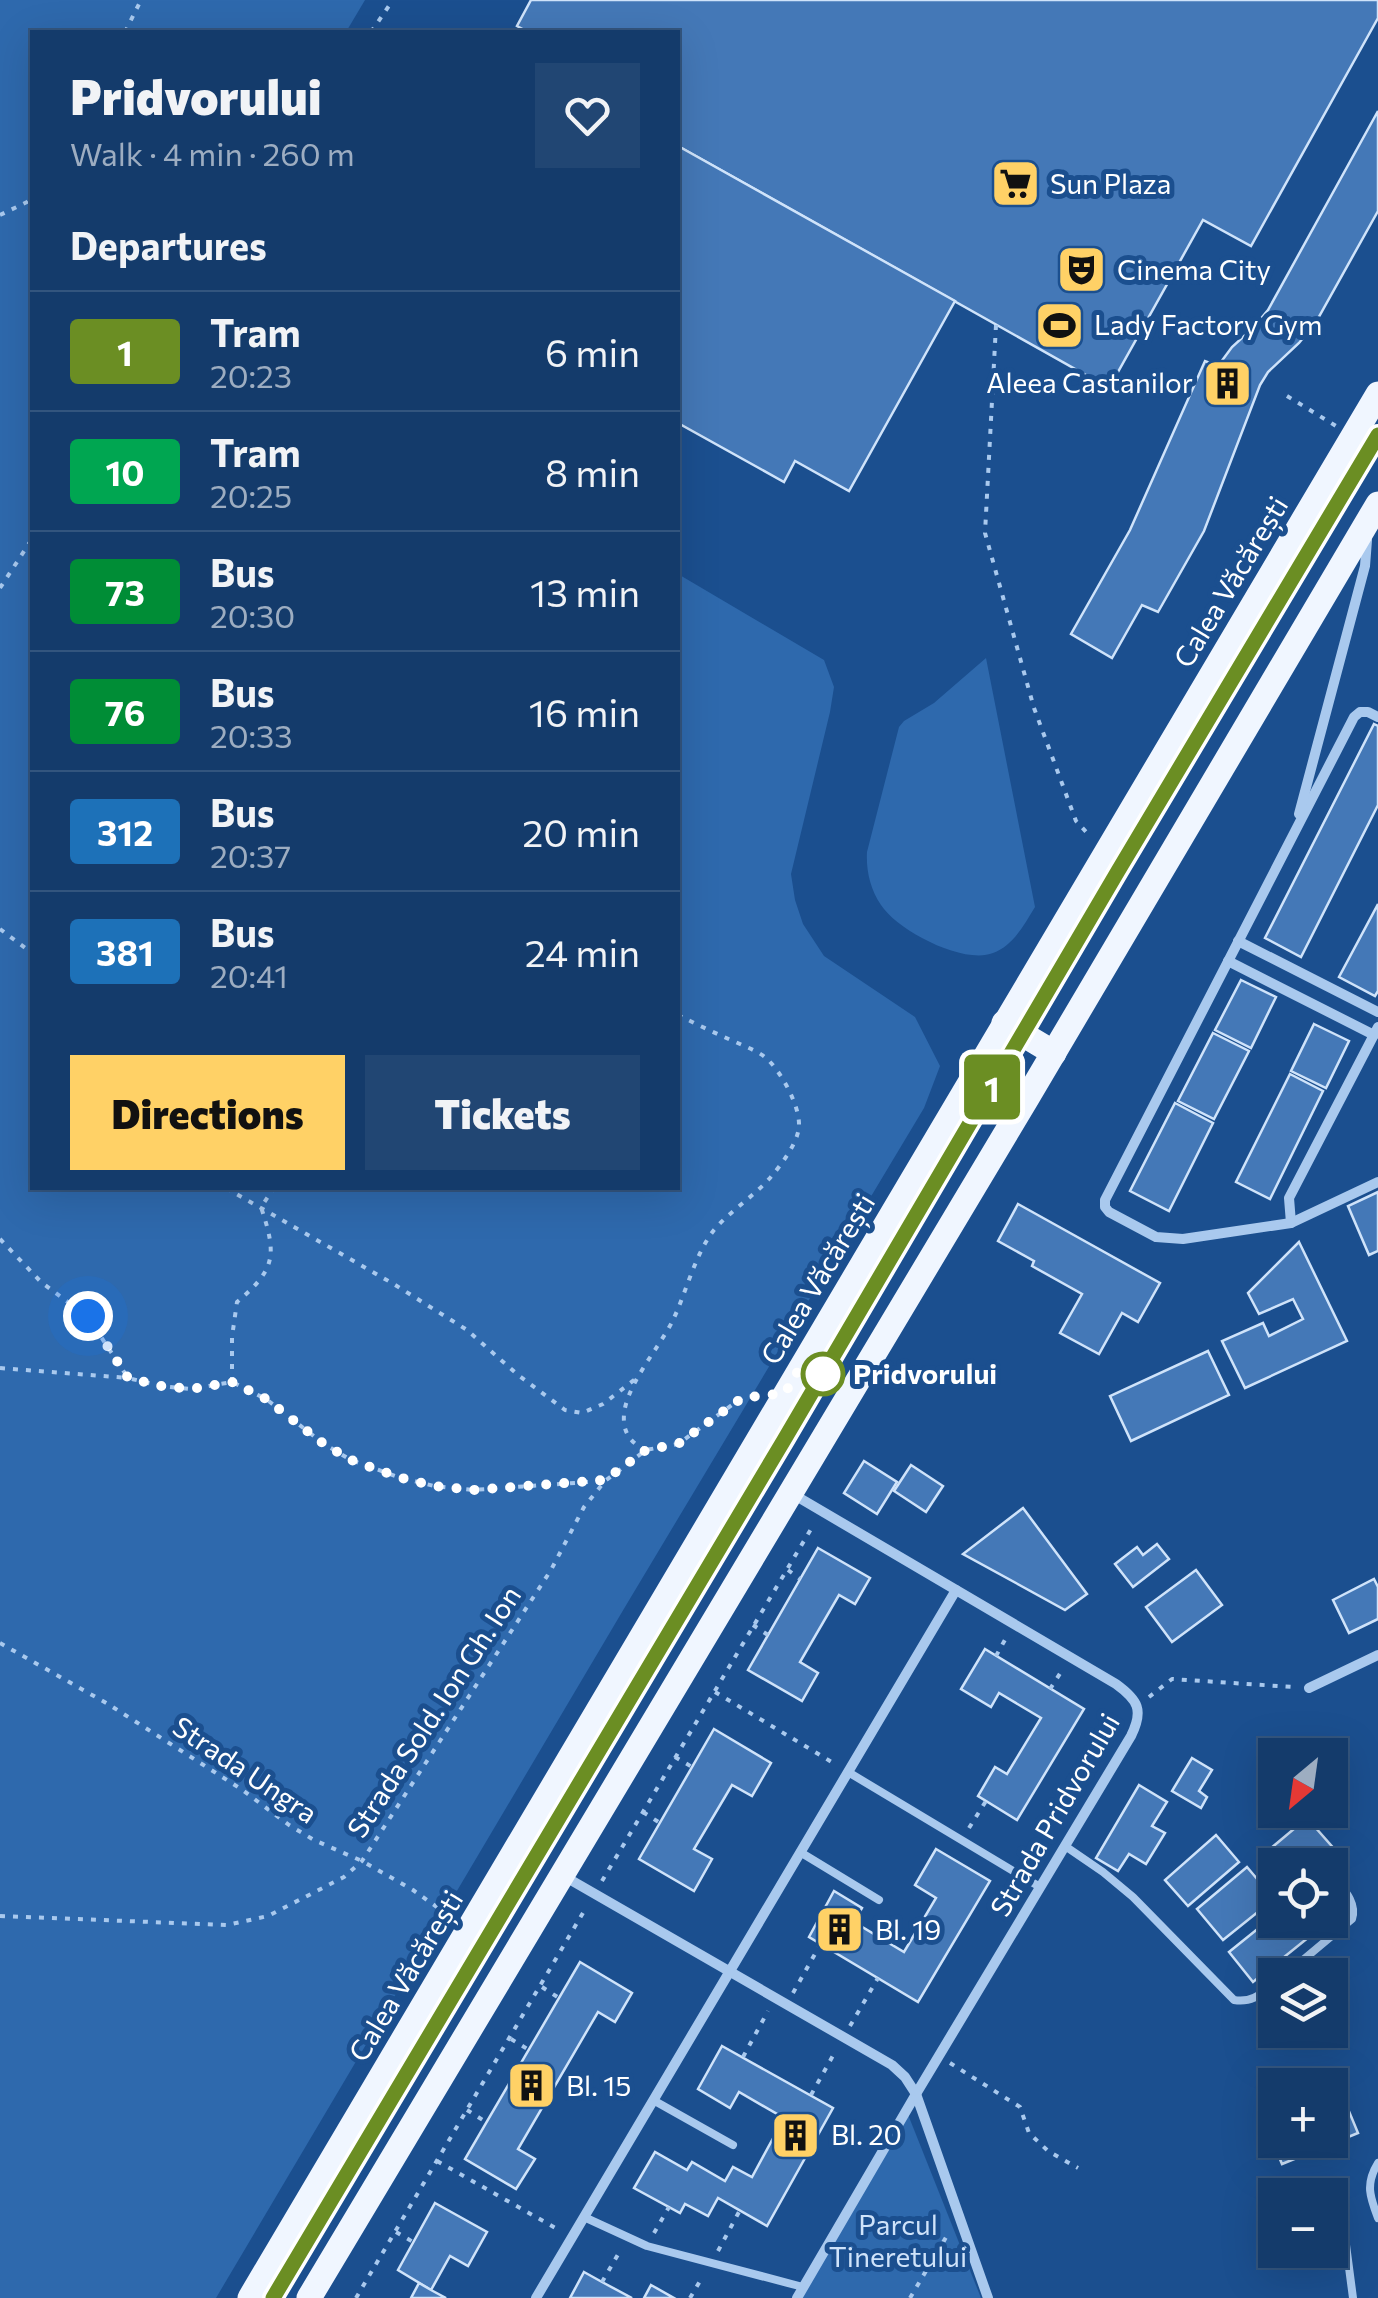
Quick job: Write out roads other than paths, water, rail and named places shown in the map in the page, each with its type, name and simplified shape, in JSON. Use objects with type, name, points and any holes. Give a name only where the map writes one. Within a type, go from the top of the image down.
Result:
[{"type":"main road","name":"Calea Văcărești","points":[[250,2298],[1378,394]]},
{"type":"main road","points":[[309,2298],[1374,511]]},
{"type":"main road","points":[[1004,1023],[1054,1053]]},
{"type":"street","points":[[1293,834],[1364,566],[1374,511]]},
{"type":"street","points":[[1378,716],[1360,712],[1354,717],[1104,1206],[1156,1236],[1170,1239],[1291,1223],[1378,1182]]},
{"type":"street","points":[[1238,941],[1378,1012]]},
{"type":"street","points":[[1228,961],[1376,1031],[1289,1198],[1291,1223]]},
{"type":"street","name":"Strada Pridvorului","points":[[790,1493],[1125,1691],[1138,1706],[1139,1715],[1132,1736],[800,2293]]},
{"type":"street","points":[[536,2298],[956,1590]]},
{"type":"street","points":[[1309,1688],[1378,1655]]},
{"type":"street","points":[[561,1874],[892,2066],[905,2078],[916,2094],[988,2298]]},
{"type":"lane","points":[[848,1772],[1040,1887]]},
{"type":"lane","points":[[1065,1846],[1133,1897],[1234,2000],[1245,2002],[1258,1996]]},
{"type":"lane","points":[[800,1852],[880,1900]]},
{"type":"lane","points":[[1348,1897],[1355,1910],[1348,1922]]},
{"type":"lane","points":[[1305,1958],[1329,1938]]},
{"type":"lane","points":[[653,2100],[733,2145]]},
{"type":"lane","points":[[1378,2163],[1368,2182],[1378,2218]]},
{"type":"lane","points":[[584,2217],[647,2246],[800,2293]]},
{"type":"lane","points":[[1348,2260],[1353,2298]]},
{"type":"tram line","points":[[273,2298],[1378,434]]},
{"type":"tram line","name":"1","points":[[273,2298],[1378,435]]},
{"type":"place","name":"Sun Plaza","points":[[1015,184]]},
{"type":"place","name":"Cinema City","points":[[1082,270]]},
{"type":"place","name":"Lady Factory Gym","points":[[1059,325]]},
{"type":"place","name":"Aleea Castanilor","points":[[1228,383]]},
{"type":"place","name":"Pridvorului","points":[[823,1374]]},
{"type":"place","name":"Bl. 19","points":[[840,1930]]},
{"type":"place","name":"Bl. 15","points":[[531,2086]]},
{"type":"place","name":"Bl. 20","points":[[796,2135]]},
{"type":"park label","name":"Parcul Tineretului","points":[[898,2241]]}]
